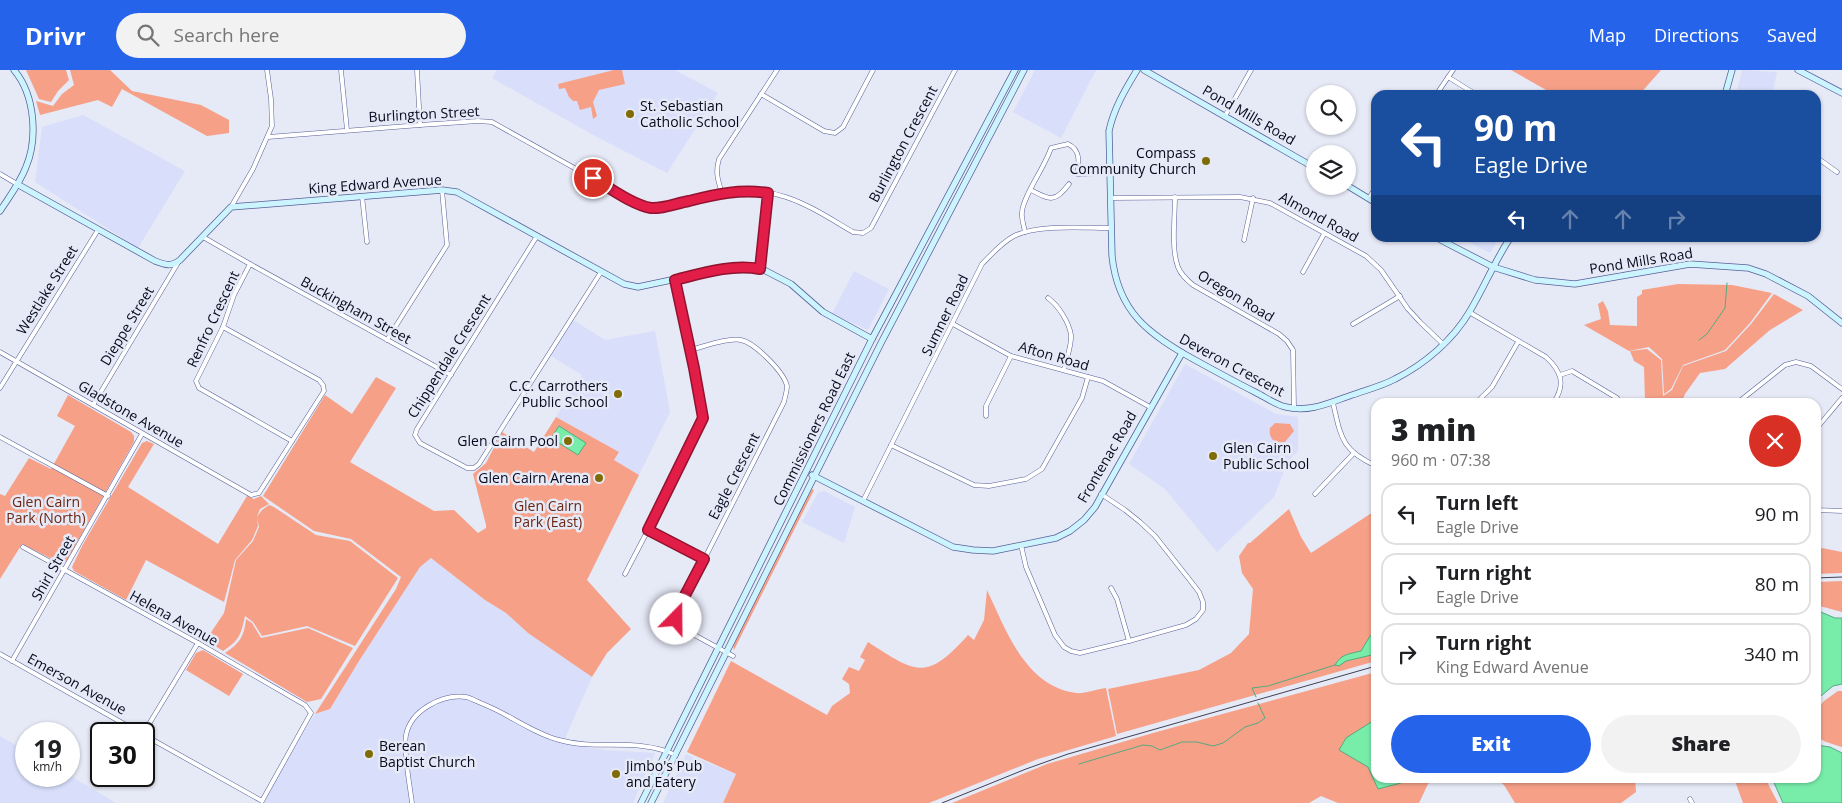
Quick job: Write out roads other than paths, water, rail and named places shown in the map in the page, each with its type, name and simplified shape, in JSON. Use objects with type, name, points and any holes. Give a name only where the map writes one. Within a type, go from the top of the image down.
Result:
[{"type":"street","points":[[0,211],[26,169],[33,132],[30,105],[21,78],[14,70]]},
{"type":"street","points":[[0,174],[155,262],[173,265],[231,207],[268,137],[272,126],[267,70]]},
{"type":"street","points":[[341,70],[347,130]]},
{"type":"street","points":[[417,70],[420,125]]},
{"type":"street","points":[[722,193],[716,169],[719,160],[777,70]]},
{"type":"street","points":[[761,94],[824,131],[835,133],[843,127],[873,70]]},
{"type":"street","name":"Burlington Crescent","points":[[871,228],[955,70]]},
{"type":"street","name":"Commissioners Road East","points":[[642,803],[872,339],[1015,70]]},
{"type":"street","name":"Commissioners Road East","points":[[651,803],[881,343],[1024,70]]},
{"type":"street","name":"Deveron Crescent","points":[[1137,70],[1120,98],[1109,131],[1111,228],[1114,271],[1119,291],[1131,312],[1151,332],[1182,353],[1269,400],[1285,407],[1317,407],[1333,403],[1394,380],[1418,365],[1444,345],[1469,312],[1508,242]]},
{"type":"street","name":"Pond Mills Road","points":[[1144,70],[1306,163]]},
{"type":"street","points":[[1225,116],[1251,70]]},
{"type":"street","points":[[1440,90],[1453,70]]},
{"type":"street","points":[[1726,90],[1732,70]]},
{"type":"street","points":[[1798,70],[1842,93]]},
{"type":"street","points":[[1448,78],[1468,90]]},
{"type":"street","name":"Burlington Street","points":[[268,137],[478,121],[492,122],[637,203],[652,208],[664,207],[722,193],[748,190],[784,196],[802,202],[853,232],[863,232],[871,228]]},
{"type":"street","points":[[1025,232],[1022,212],[1051,148],[1068,144],[1072,146],[1080,160],[1077,174],[1110,173]]},
{"type":"street","points":[[1821,161],[1837,172]]},
{"type":"street","points":[[1031,190],[1045,198],[1052,198],[1060,195],[1069,184]]},
{"type":"street","points":[[387,340],[447,245],[442,190]]},
{"type":"street","name":"King Edward Avenue","points":[[231,207],[442,190],[457,192],[624,284],[638,287],[723,269],[749,267],[766,270],[791,284],[823,312],[872,339]]},
{"type":"street","points":[[1356,191],[1371,200]]},
{"type":"street","points":[[760,269],[768,193]]},
{"type":"street","points":[[1368,198],[1371,194]]},
{"type":"street","points":[[362,196],[367,242]]},
{"type":"street","name":"Oregon Road","points":[[1174,197],[1175,253],[1178,267],[1184,277],[1193,285],[1279,334],[1287,341],[1293,350],[1294,408]]},
{"type":"street","name":"Almond Road","points":[[1111,198],[1253,198],[1270,203],[1366,256],[1381,270],[1420,322],[1444,345]]},
{"type":"street","points":[[1244,240],[1253,198]]},
{"type":"street","name":"Sumner Road","points":[[863,500],[982,264],[1003,243],[1025,232],[1052,229],[1111,228]]},
{"type":"street","name":"Westlake Street","points":[[0,388],[98,230]]},
{"type":"street","points":[[1303,272],[1324,234]]},
{"type":"street","name":"Chippendale Crescent","points":[[537,236],[418,429],[415,436],[420,443],[467,468],[474,468],[479,464],[602,272]]},
{"type":"street","name":"Renfro Crescent","points":[[203,237],[250,264],[234,295],[223,327],[196,381],[199,388],[292,442]]},
{"type":"street","name":"Pond Mills Road","points":[[1445,242],[1494,267],[1535,280],[1575,284],[1690,264],[1748,268],[1782,281],[1808,296],[1842,323]]},
{"type":"street","name":"Dieppe Street","points":[[92,405],[180,260]]},
{"type":"street","name":"Buckingham Street","points":[[250,264],[451,375]]},
{"type":"street","points":[[625,574],[703,418],[675,280]]},
{"type":"street","points":[[1353,324],[1400,296]]},
{"type":"street","points":[[1048,298],[1055,303],[1065,318],[1071,335],[1064,370]]},
{"type":"street","points":[[1469,312],[1546,357],[1556,366],[1560,375],[1560,386],[1556,398]]},
{"type":"street","name":"Afton Road","points":[[953,324],[1011,356],[1103,381],[1150,407]]},
{"type":"street","points":[[223,327],[319,380],[324,386],[324,391],[292,442]]},
{"type":"street","points":[[872,339],[881,343]]},
{"type":"street","name":"Eagle Crescent","points":[[690,350],[731,340],[741,340],[753,346],[773,365],[784,379],[787,387],[784,402],[681,603],[676,619],[678,626],[733,656]]},
{"type":"street","points":[[1481,398],[1492,387],[1518,342]]},
{"type":"street","name":"Gladstone Avenue","points":[[0,352],[251,495],[259,493],[292,442]]},
{"type":"street","name":"Frontenac Road","points":[[807,472],[952,547],[993,551],[1056,538],[1070,531],[1084,520],[1095,507],[1182,353]]},
{"type":"street","points":[[986,416],[986,406],[1011,356]]},
{"type":"street","points":[[1744,398],[1785,365],[1796,362],[1811,366],[1842,390]]},
{"type":"street","points":[[1560,375],[1572,371],[1617,398]]},
{"type":"street","points":[[891,445],[974,485],[989,486],[1026,479],[1042,470],[1082,398],[1088,377]]},
{"type":"street","points":[[1821,423],[1842,398]]},
{"type":"street","points":[[1333,403],[1341,437],[1353,454],[1371,463]]},
{"type":"street","name":"Shirl Street","points":[[12,661],[142,434]]},
{"type":"street","points":[[0,437],[108,496]]},
{"type":"street","points":[[1315,494],[1353,454]]},
{"type":"street","points":[[1021,545],[1026,567],[1034,587],[1055,634],[1064,647],[1080,653],[1186,625],[1196,618],[1203,610],[1203,602],[1199,592],[1155,536],[1125,510],[1101,494]]},
{"type":"street","points":[[1821,510],[1842,512]]},
{"type":"street","points":[[648,530],[704,559]]},
{"type":"street","name":"Helena Avenue","points":[[23,547],[198,643],[305,705],[311,713],[262,802]]},
{"type":"street","points":[[1111,588],[1125,621],[1129,641]]},
{"type":"street","points":[[150,722],[198,643]]},
{"type":"street","name":"Emerson Avenue","points":[[0,654],[121,722]]},
{"type":"street","points":[[412,803],[408,775],[406,735],[414,718],[420,712],[434,702],[445,698],[466,697],[485,704],[558,740],[581,744],[628,744],[667,751],[676,755]]},
{"type":"street","name":"Emerson Avenue","points":[[155,741],[262,802]]},
{"type":"waterway","points":[[1699,340],[1707,334],[1725,308],[1727,283]]},
{"type":"waterway","points":[[1256,697],[1252,688],[1268,686],[1335,665]]},
{"type":"waterway","points":[[1079,764],[1143,745],[1152,746],[1160,750],[1182,742],[1197,742],[1213,746],[1223,743],[1245,727],[1258,723],[1265,718],[1258,703]]},
{"type":"railway","points":[[1821,578],[1842,577]]},
{"type":"railway","points":[[942,803],[1068,754],[1371,667]]},
{"type":"place","name":"St. Sebastian Catholic School","points":[[630,114]]},
{"type":"place","name":"Compass Community Church","points":[[1206,161]]},
{"type":"place","name":"C.C. Carrothers Public School","points":[[618,394]]},
{"type":"place","name":"Glen Cairn Pool","points":[[568,441]]},
{"type":"place","name":"Glen Cairn Public School","points":[[1213,456]]},
{"type":"place","name":"Glen Cairn Arena","points":[[599,478]]},
{"type":"place","name":"Berean Baptist Church","points":[[369,754]]},
{"type":"place","name":"Jimbo's Pub and Eatery","points":[[616,774]]},
{"type":"park label","name":"Glen Cairn Park (North)","points":[[46,510]]},
{"type":"park label","name":"Glen Cairn Park (East)","points":[[548,514]]}]
